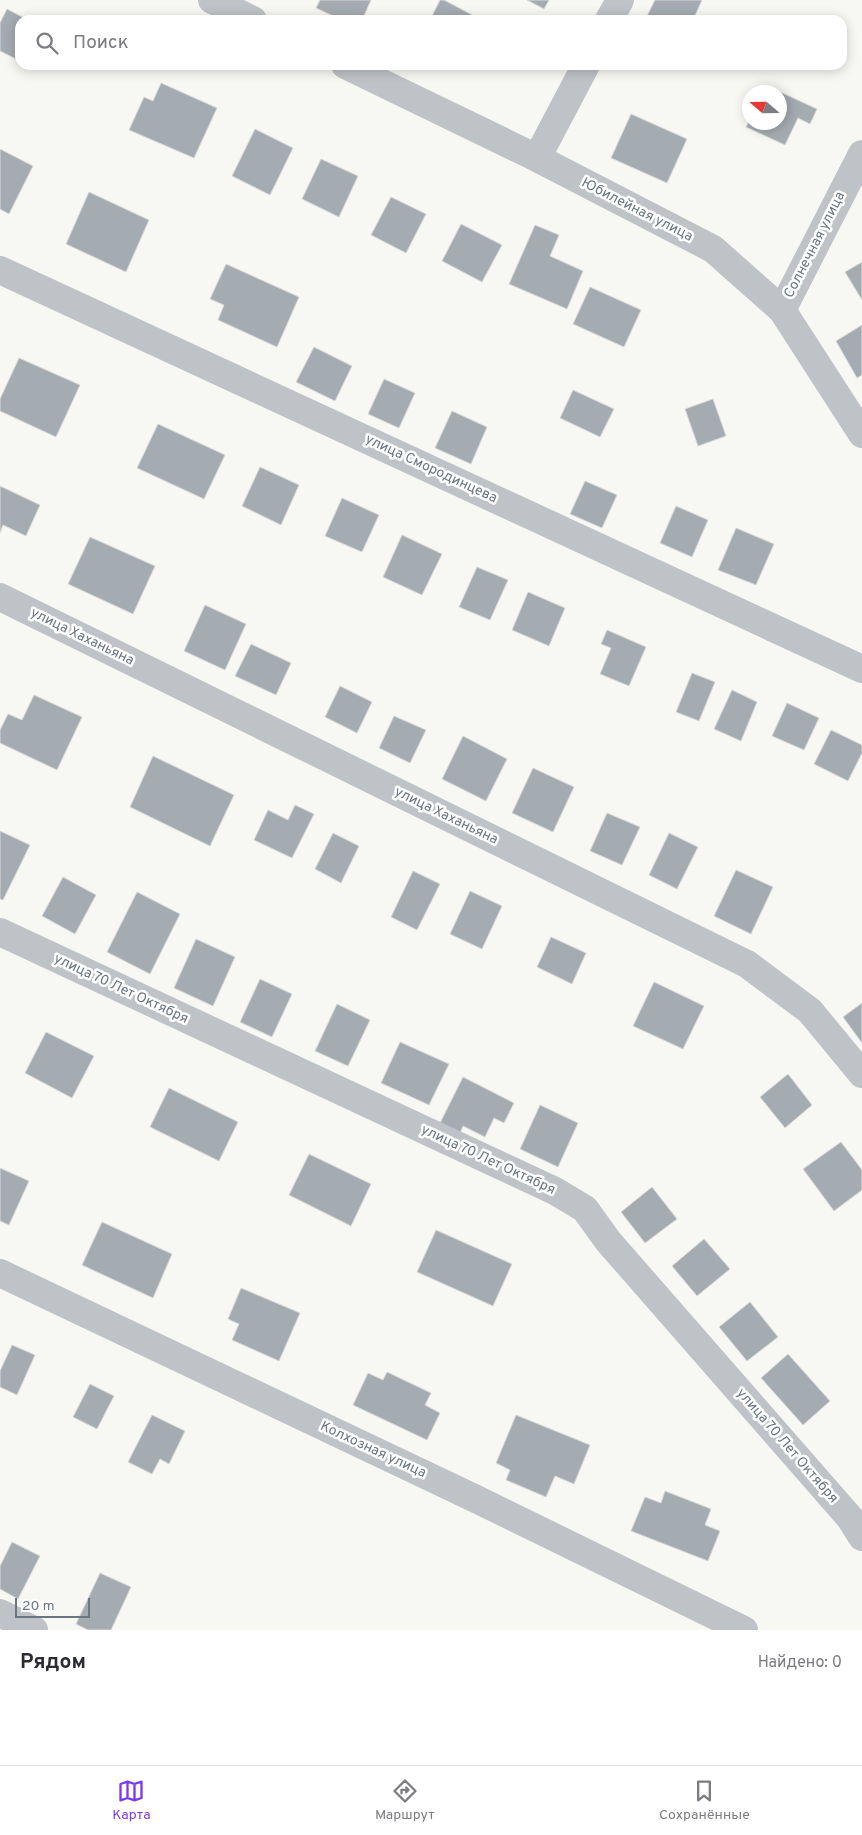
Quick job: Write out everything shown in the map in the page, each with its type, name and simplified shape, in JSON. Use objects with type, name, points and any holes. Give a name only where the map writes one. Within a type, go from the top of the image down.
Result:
[{"type":"street","points":[[212,0],[243,15]]},
{"type":"street","points":[[612,15],[620,0]]},
{"type":"street","name":"Юбилейная улица","points":[[355,70],[537,158],[713,249],[782,310],[862,434]]},
{"type":"street","points":[[537,158],[583,70]]},
{"type":"street","name":"Солнечная улица","points":[[782,310],[862,154]]},
{"type":"street","name":"улица Смородинцева","points":[[0,270],[862,669]]},
{"type":"street","name":"улица Хаханьяна","points":[[0,597],[747,964],[810,1011],[862,1074]]},
{"type":"street","name":"улица 70 Лет Октября","points":[[0,932],[555,1191],[585,1209],[608,1241],[850,1518],[862,1537]]},
{"type":"street","name":"Колхозная улица","points":[[0,1273],[474,1498],[744,1630]]},
{"type":"street","points":[[0,1613],[34,1630]]},
{"type":"building","points":[[320,0],[371,0],[364,15],[331,15],[316,8]]},
{"type":"building","points":[[440,0],[444,0],[472,15],[432,15]]},
{"type":"building","points":[[527,0],[549,0],[544,9]]},
{"type":"building","points":[[655,0],[702,0],[695,15],[648,15]]},
{"type":"building","points":[[7,9],[18,15],[15,15],[15,58],[0,51],[0,23]]},
{"type":"building","points":[[161,83],[217,108],[194,158],[129,130],[144,97],[153,101]]},
{"type":"building","points":[[787,95],[817,109],[810,124],[798,118],[785,145],[752,130],[787,130]]},
{"type":"building","points":[[631,114],[687,139],[667,183],[611,158]]},
{"type":"building","points":[[255,129],[293,148],[270,195],[232,176]]},
{"type":"building","points":[[0,149],[33,166],[9,214],[0,209]]},
{"type":"building","points":[[321,159],[358,176],[339,217],[302,199]]},
{"type":"building","points":[[89,192],[149,220],[126,272],[66,244]]},
{"type":"building","points":[[391,197],[426,214],[406,253],[371,235]]},
{"type":"building","points":[[461,224],[502,245],[482,282],[442,261]]},
{"type":"building","points":[[535,225],[559,235],[550,256],[583,271],[567,309],[509,284]]},
{"type":"building","points":[[862,262],[862,300],[845,272]]},
{"type":"building","points":[[226,264],[299,297],[277,347],[218,320],[224,305],[210,299]]},
{"type":"building","points":[[590,287],[641,310],[624,347],[573,324]]},
{"type":"building","points":[[862,325],[862,375],[857,378],[836,341]]},
{"type":"building","points":[[314,347],[352,366],[335,401],[296,382]]},
{"type":"building","points":[[19,358],[80,385],[56,437],[0,411],[0,399]]},
{"type":"building","points":[[384,379],[415,393],[399,428],[368,414]]},
{"type":"building","points":[[573,390],[614,409],[600,437],[560,418]]},
{"type":"building","points":[[713,399],[726,436],[698,446],[685,409]]},
{"type":"building","points":[[452,411],[487,427],[471,464],[435,448]]},
{"type":"building","points":[[158,424],[225,455],[204,499],[137,468]]},
{"type":"building","points":[[260,467],[299,485],[281,525],[242,506]]},
{"type":"building","points":[[585,481],[617,495],[602,528],[570,514]]},
{"type":"building","points":[[0,486],[40,505],[26,536],[3,525],[0,533]]},
{"type":"building","points":[[342,498],[379,515],[362,552],[325,536]]},
{"type":"building","points":[[676,506],[708,520],[692,557],[660,543]]},
{"type":"building","points":[[736,528],[774,544],[756,585],[718,570]]},
{"type":"building","points":[[402,535],[442,554],[422,595],[383,577]]},
{"type":"building","points":[[90,537],[155,566],[133,614],[68,584]]},
{"type":"building","points":[[477,567],[508,580],[490,620],[459,607]]},
{"type":"building","points":[[528,592],[565,608],[549,646],[512,630]]},
{"type":"building","points":[[205,605],[246,624],[225,670],[184,651]]},
{"type":"building","points":[[607,630],[646,647],[629,686],[600,674],[611,648],[601,644]]},
{"type":"building","points":[[251,644],[291,663],[276,695],[235,676]]},
{"type":"building","points":[[692,673],[715,682],[699,721],[676,712]]},
{"type":"building","points":[[340,686],[372,702],[357,733],[325,717]]},
{"type":"building","points":[[732,690],[757,702],[741,741],[714,729]]},
{"type":"building","points":[[34,695],[82,717],[57,770],[0,743],[0,730],[8,714],[22,720]]},
{"type":"building","points":[[787,703],[819,718],[804,750],[772,736]]},
{"type":"building","points":[[394,716],[426,730],[410,763],[379,748]]},
{"type":"building","points":[[831,730],[862,745],[862,753],[848,781],[814,764]]},
{"type":"building","points":[[463,736],[507,759],[486,801],[442,779]]},
{"type":"building","points":[[153,756],[234,795],[210,846],[130,807]]},
{"type":"building","points":[[533,768],[574,787],[553,832],[512,813]]},
{"type":"building","points":[[295,805],[314,814],[292,858],[254,840],[268,810],[288,820]]},
{"type":"building","points":[[607,813],[640,827],[622,865],[590,851]]},
{"type":"building","points":[[0,831],[30,845],[3,900],[0,899]]},
{"type":"building","points":[[333,833],[359,846],[341,883],[315,869]]},
{"type":"building","points":[[669,833],[698,847],[677,889],[649,875]]},
{"type":"building","points":[[736,870],[773,887],[751,934],[714,916]]},
{"type":"building","points":[[413,871],[440,884],[417,930],[391,917]]},
{"type":"building","points":[[63,877],[96,895],[75,934],[42,916]]},
{"type":"building","points":[[470,891],[502,906],[482,949],[450,934]]},
{"type":"building","points":[[137,892],[180,914],[150,974],[107,952]]},
{"type":"building","points":[[551,937],[586,953],[572,984],[537,967]]},
{"type":"building","points":[[196,939],[235,957],[213,1006],[174,988]]},
{"type":"building","points":[[260,979],[292,994],[272,1037],[240,1022]]},
{"type":"building","points":[[654,982],[704,1006],[683,1049],[633,1026]]},
{"type":"building","points":[[862,1003],[862,1043],[843,1017]]},
{"type":"building","points":[[337,1004],[370,1020],[348,1066],[315,1051]]},
{"type":"building","points":[[46,1032],[94,1056],[72,1098],[25,1073]]},
{"type":"building","points":[[400,1042],[449,1064],[429,1105],[381,1083]]},
{"type":"building","points":[[788,1074],[812,1105],[785,1128],[760,1097]]},
{"type":"building","points":[[463,1077],[514,1103],[504,1123],[494,1118],[485,1137],[463,1126],[460,1133],[440,1123]]},
{"type":"building","points":[[169,1088],[238,1122],[219,1161],[150,1127]]},
{"type":"building","points":[[540,1105],[578,1123],[558,1167],[520,1149]]},
{"type":"building","points":[[841,1142],[862,1170],[862,1190],[834,1211],[803,1169]]},
{"type":"building","points":[[309,1154],[371,1184],[351,1226],[289,1195]]},
{"type":"building","points":[[0,1168],[29,1181],[9,1225],[0,1221]]},
{"type":"building","points":[[652,1187],[677,1219],[645,1243],[621,1212]]},
{"type":"building","points":[[102,1222],[172,1254],[153,1298],[82,1265]]},
{"type":"building","points":[[436,1230],[512,1264],[493,1306],[417,1272]]},
{"type":"building","points":[[704,1239],[730,1269],[697,1296],[672,1266]]},
{"type":"building","points":[[241,1288],[300,1313],[279,1361],[232,1340],[239,1324],[228,1319]]},
{"type":"building","points":[[750,1302],[778,1337],[747,1361],[719,1327]]},
{"type":"building","points":[[12,1345],[35,1355],[17,1395],[0,1387],[0,1371]]},
{"type":"building","points":[[788,1354],[830,1401],[803,1425],[761,1378]]},
{"type":"building","points":[[387,1372],[431,1393],[425,1405],[440,1413],[427,1440],[353,1405],[368,1373],[383,1380]]},
{"type":"building","points":[[90,1384],[114,1396],[97,1429],[73,1417]]},
{"type":"building","points":[[152,1415],[185,1431],[169,1464],[160,1459],[152,1474],[128,1462]]},
{"type":"building","points":[[516,1415],[590,1445],[574,1484],[555,1476],[546,1497],[506,1480],[510,1470],[496,1463]]},
{"type":"building","points":[[665,1491],[711,1509],[705,1525],[720,1531],[708,1561],[631,1531],[645,1497],[661,1503]]},
{"type":"building","points":[[12,1542],[40,1556],[18,1599],[0,1589],[0,1566]]},
{"type":"building","points":[[100,1573],[131,1587],[111,1630],[88,1630],[76,1624]]}]
